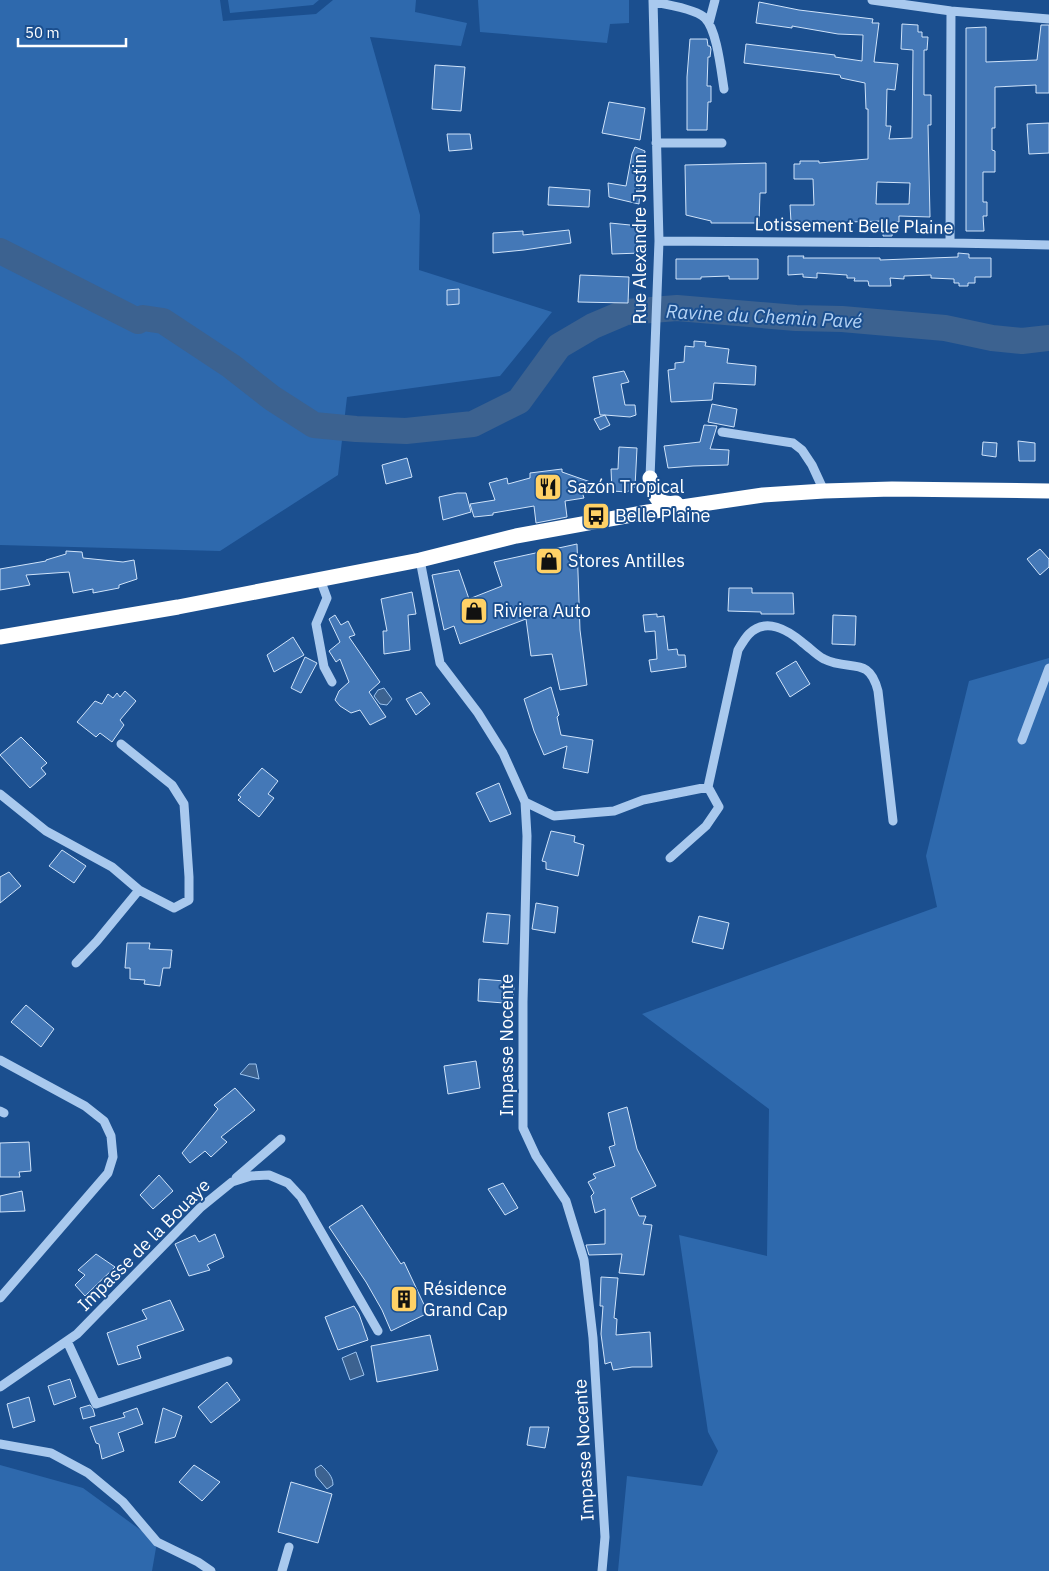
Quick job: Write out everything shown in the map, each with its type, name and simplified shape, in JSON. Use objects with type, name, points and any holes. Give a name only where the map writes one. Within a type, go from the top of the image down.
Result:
[{"type":"highway","points":[[650,478],[654,493],[663,503],[670,504],[718,498],[724,501]]},
{"type":"highway","points":[[603,520],[609,514],[626,511],[643,504],[646,499],[650,478]]},
{"type":"highway","points":[[0,637],[178,607],[420,560],[516,536],[603,520],[763,495],[892,489],[1049,492]]},
{"type":"highway","points":[[460,549],[648,519],[790,500],[896,497],[1049,498]]},
{"type":"street","points":[[708,23],[715,0]]},
{"type":"street","points":[[872,0],[951,11],[1049,19]]},
{"type":"street","points":[[653,1],[676,5],[704,17],[713,30],[724,89]]},
{"type":"street","name":"Rue Alexandre Justin","points":[[650,478],[659,241],[653,1]]},
{"type":"street","points":[[950,243],[951,11]]},
{"type":"street","points":[[656,143],[722,143]]},
{"type":"street","name":"Lotissement Belle Plaine","points":[[659,241],[1049,245]]},
{"type":"street","points":[[722,432],[793,443],[802,450],[812,465],[824,491]]},
{"type":"street","name":"Impasse Nocente","points":[[420,560],[440,663],[478,713],[503,753],[525,802],[527,836],[522,1011],[523,1128],[536,1156],[566,1201],[584,1260],[593,1338],[606,1537],[602,1571]]},
{"type":"street","points":[[320,579],[327,598],[316,624],[324,667],[332,682]]},
{"type":"street","points":[[670,858],[706,826],[719,806],[708,787],[738,650],[749,634],[761,626],[776,625],[793,634],[826,660],[867,669],[875,679],[893,821]]},
{"type":"street","points":[[1022,740],[1049,668]]},
{"type":"street","points":[[0,794],[46,831],[112,867],[139,890],[174,908],[189,900],[184,804],[172,785],[121,744]]},
{"type":"street","points":[[525,802],[554,816],[606,812],[614,811],[642,800],[708,787]]},
{"type":"street","points":[[76,963],[97,941],[139,890]]},
{"type":"street","points":[[0,1060],[85,1106],[104,1121],[111,1136],[114,1157],[108,1173],[0,1298]]},
{"type":"street","points":[[230,1184],[281,1139]]},
{"type":"street","name":"Impasse de la Bouaye","points":[[0,1388],[77,1334],[200,1208],[230,1184],[251,1176],[269,1175],[288,1182],[301,1197],[316,1219],[378,1331]]},
{"type":"street","points":[[67,1340],[96,1404],[228,1361]]},
{"type":"street","points":[[0,1444],[51,1453],[88,1473],[123,1502],[157,1542],[198,1562],[211,1571]]},
{"type":"street","points":[[282,1571],[289,1547]]},
{"type":"shaded area","points":[[0,0],[220,0],[223,21],[316,14],[333,0],[416,0],[415,12],[467,23],[461,46],[370,37],[420,215],[419,270],[552,312],[500,376],[347,397],[338,475],[220,551],[0,545]]},
{"type":"shaded area","points":[[228,0],[319,0],[313,5],[230,13]]},
{"type":"shaded area","points":[[478,0],[629,0],[629,23],[610,24],[607,43],[480,32]]},
{"type":"shaded area","points":[[1049,658],[1049,1571],[618,1571],[627,1476],[702,1486],[718,1451],[708,1432],[679,1235],[767,1256],[769,1109],[642,1014],[937,907],[926,856],[969,681]]},
{"type":"shaded area","points":[[384,688],[392,699],[387,705],[380,704],[374,696],[378,690]]},
{"type":"shaded area","points":[[249,1064],[256,1064],[259,1079],[240,1074]]},
{"type":"shaded area","points":[[356,1352],[364,1375],[350,1380],[342,1358]]},
{"type":"shaded area","points":[[0,1465],[83,1488],[157,1542],[152,1571],[0,1571]]},
{"type":"shaded area","points":[[321,1465],[333,1482],[333,1485],[327,1489],[316,1476],[315,1469]]},
{"type":"building","points":[[759,2],[799,10],[873,19],[872,23],[879,23],[874,62],[898,64],[895,90],[887,89],[886,126],[891,126],[889,139],[912,138],[913,50],[901,49],[902,24],[918,25],[918,32],[922,32],[922,37],[928,37],[927,50],[924,50],[924,95],[931,95],[931,125],[928,125],[930,217],[899,216],[899,222],[894,222],[892,236],[883,236],[884,221],[847,222],[847,225],[833,226],[818,225],[818,222],[791,222],[790,205],[814,205],[813,179],[794,179],[794,164],[800,164],[800,161],[819,161],[819,163],[868,159],[868,109],[866,109],[865,83],[841,78],[840,75],[744,63],[746,44],[835,55],[835,57],[862,61],[863,35],[838,34],[792,26],[792,28],[756,23]],"holes":[[[877,182],[910,183],[909,204],[876,204]]]},
{"type":"building","points":[[1041,25],[1049,25],[1049,93],[1036,93],[1036,85],[995,87],[995,128],[992,128],[992,150],[995,151],[995,172],[983,172],[983,202],[987,202],[987,216],[983,216],[984,231],[966,231],[966,28],[986,27],[986,62],[1037,60]]},
{"type":"building","points":[[690,39],[707,39],[708,46],[711,49],[710,57],[708,57],[707,86],[711,86],[711,102],[708,102],[707,130],[687,130],[687,77]]},
{"type":"building","points":[[435,65],[465,67],[461,111],[432,109]]},
{"type":"building","points":[[609,102],[645,108],[640,140],[602,133]]},
{"type":"building","points":[[1049,123],[1049,153],[1029,154],[1027,124]]},
{"type":"building","points":[[447,134],[470,134],[472,149],[449,151]]},
{"type":"building","points":[[635,147],[645,151],[638,188],[640,189],[639,204],[609,197],[608,183],[626,186]]},
{"type":"building","points":[[766,163],[766,193],[760,193],[759,223],[711,223],[711,221],[686,215],[685,165]]},
{"type":"building","points":[[549,187],[590,190],[589,207],[548,205]]},
{"type":"building","points":[[610,223],[640,226],[641,253],[612,254]]},
{"type":"building","points":[[569,230],[571,243],[493,253],[493,233],[523,231],[523,235]]},
{"type":"building","points":[[958,253],[969,254],[969,258],[991,258],[991,277],[975,277],[975,283],[968,283],[968,286],[959,286],[959,283],[954,283],[954,279],[931,278],[931,275],[904,276],[904,279],[890,278],[891,286],[869,286],[868,281],[854,281],[855,278],[847,278],[847,275],[817,273],[817,278],[803,277],[803,274],[788,275],[788,256],[804,256],[803,258],[880,258],[880,260],[958,257]]},
{"type":"building","points":[[676,259],[758,259],[758,279],[729,279],[729,276],[676,279]]},
{"type":"building","points":[[580,275],[629,277],[628,303],[578,302]]},
{"type":"building","points":[[459,289],[459,304],[447,305],[447,290]]},
{"type":"building","points":[[694,341],[706,342],[705,346],[729,349],[727,363],[756,366],[755,385],[714,383],[712,400],[671,402],[668,370],[675,369],[675,363],[684,362],[685,346],[694,347]]},
{"type":"building","points":[[624,371],[629,382],[621,384],[625,405],[635,405],[636,415],[630,417],[600,415],[593,377]]},
{"type":"building","points":[[712,404],[737,409],[734,427],[708,422]]},
{"type":"building","points":[[605,415],[610,425],[600,430],[594,419]]},
{"type":"building","points":[[704,425],[717,426],[710,449],[729,450],[728,465],[668,468],[664,446],[700,442]]},
{"type":"building","points":[[1018,441],[1035,443],[1035,461],[1019,461]]},
{"type":"building","points":[[983,442],[997,443],[996,457],[982,455]]},
{"type":"building","points":[[619,447],[637,448],[635,487],[627,492],[612,491],[611,469],[618,469]]},
{"type":"building","points":[[407,458],[412,477],[386,484],[382,465]]},
{"type":"building","points":[[562,469],[562,472],[599,485],[581,489],[584,498],[565,501],[567,517],[536,523],[534,506],[474,517],[470,504],[495,500],[489,483],[507,478],[508,484],[530,478],[530,473]]},
{"type":"building","points":[[466,493],[471,512],[443,520],[439,497]]},
{"type":"building","points":[[577,544],[580,630],[587,685],[560,690],[552,654],[531,656],[526,619],[460,644],[454,626],[444,630],[432,575],[459,570],[469,599],[502,586],[494,562]]},
{"type":"building","points":[[1040,549],[1049,559],[1049,567],[1040,575],[1027,559]]},
{"type":"building","points":[[66,551],[82,552],[83,558],[123,562],[134,560],[137,579],[119,585],[119,588],[93,593],[93,589],[73,593],[69,572],[26,575],[30,585],[0,590],[0,569],[46,561],[66,554]]},
{"type":"building","points":[[729,588],[752,588],[752,593],[793,593],[794,614],[728,611]]},
{"type":"building","points":[[412,592],[416,614],[408,615],[410,650],[384,654],[383,631],[387,631],[381,599]]},
{"type":"building","points":[[657,614],[657,617],[664,616],[668,650],[677,649],[678,655],[685,655],[686,667],[651,672],[649,660],[657,659],[655,631],[645,632],[643,615]]},
{"type":"building","points":[[335,615],[341,625],[348,621],[355,635],[349,637],[380,682],[369,692],[386,717],[370,725],[360,710],[351,713],[340,706],[335,700],[339,691],[349,682],[340,659],[336,662],[329,651],[340,642],[329,619]]},
{"type":"building","points":[[833,615],[856,616],[855,645],[832,644]]},
{"type":"building","points":[[293,637],[304,655],[274,672],[267,655]]},
{"type":"building","points":[[305,657],[317,663],[301,693],[291,688]]},
{"type":"building","points":[[796,661],[810,684],[790,697],[776,673]]},
{"type":"building","points":[[551,687],[559,715],[557,717],[561,735],[593,740],[588,773],[563,768],[567,746],[544,755],[524,699]]},
{"type":"building","points":[[125,691],[136,701],[120,720],[124,725],[112,742],[100,733],[96,737],[77,722],[95,701],[102,704],[108,694],[113,698],[117,693],[120,697]]},
{"type":"building","points":[[421,692],[430,704],[416,715],[406,699]]},
{"type":"building","points":[[21,737],[47,763],[41,768],[46,774],[30,788],[0,755]]},
{"type":"building","points":[[262,768],[278,781],[268,794],[274,798],[259,817],[238,800],[241,797],[238,795]]},
{"type":"building","points":[[499,783],[511,814],[490,822],[476,793]]},
{"type":"building","points":[[551,831],[575,836],[574,842],[584,845],[578,876],[546,869],[546,862],[542,861]]},
{"type":"building","points":[[62,850],[86,866],[74,883],[49,866]]},
{"type":"building","points":[[9,872],[21,886],[0,903],[0,877]]},
{"type":"building","points":[[536,903],[558,907],[555,933],[532,929]]},
{"type":"building","points":[[487,913],[510,915],[508,944],[483,942]]},
{"type":"building","points":[[699,916],[729,923],[723,949],[692,942]]},
{"type":"building","points":[[127,943],[150,943],[149,949],[172,950],[170,968],[163,968],[160,986],[144,984],[145,980],[130,979],[130,968],[125,968]]},
{"type":"building","points":[[479,979],[505,981],[504,987],[514,987],[513,1000],[504,1000],[504,1003],[478,1001]]},
{"type":"building","points":[[26,1005],[54,1029],[41,1047],[11,1022]]},
{"type":"building","points":[[476,1061],[480,1088],[448,1094],[444,1066]]},
{"type":"building","points":[[235,1088],[255,1110],[221,1137],[227,1142],[211,1157],[205,1151],[190,1163],[182,1153],[218,1109],[214,1105]]},
{"type":"building","points":[[627,1107],[637,1149],[656,1186],[631,1198],[639,1216],[646,1216],[643,1224],[652,1225],[644,1275],[619,1273],[622,1254],[589,1255],[586,1245],[605,1244],[605,1209],[595,1213],[591,1196],[594,1193],[588,1182],[596,1178],[593,1174],[615,1166],[609,1147],[615,1145],[608,1113]]},
{"type":"building","points":[[29,1142],[31,1171],[19,1172],[20,1177],[0,1177],[0,1143]]},
{"type":"building","points":[[159,1175],[173,1191],[153,1209],[140,1195]]},
{"type":"building","points":[[503,1183],[518,1208],[505,1215],[488,1189]]},
{"type":"building","points":[[22,1191],[25,1211],[0,1212],[0,1196]]},
{"type":"building","points":[[362,1205],[401,1264],[404,1262],[428,1313],[391,1331],[382,1310],[366,1282],[329,1227]]},
{"type":"building","points":[[215,1234],[224,1257],[207,1265],[210,1270],[189,1276],[175,1244],[195,1235],[199,1242]]},
{"type":"building","points":[[96,1254],[115,1267],[85,1296],[75,1285],[85,1275],[78,1270]]},
{"type":"building","points":[[601,1277],[618,1278],[614,1318],[617,1319],[616,1335],[650,1332],[652,1367],[632,1367],[613,1370],[611,1362],[605,1364],[601,1334],[603,1306],[600,1306]]},
{"type":"building","points":[[170,1300],[184,1330],[137,1346],[141,1358],[118,1365],[107,1333],[147,1319],[142,1310]]},
{"type":"building","points":[[354,1306],[359,1314],[368,1340],[338,1350],[325,1317]]},
{"type":"building","name":"Résidence Grand Cap","points":[[430,1335],[438,1370],[377,1382],[371,1346]]},
{"type":"building","points":[[70,1379],[76,1397],[54,1405],[48,1386]]},
{"type":"building","points":[[227,1382],[240,1400],[211,1423],[198,1407]]},
{"type":"building","points":[[29,1397],[35,1421],[13,1428],[7,1404]]},
{"type":"building","points":[[90,1405],[95,1416],[83,1419],[80,1408]]},
{"type":"building","points":[[137,1408],[143,1424],[118,1433],[124,1451],[102,1459],[99,1444],[96,1443],[90,1427],[125,1417],[123,1413]]},
{"type":"building","points":[[163,1408],[182,1416],[175,1437],[155,1443]]},
{"type":"building","points":[[530,1427],[549,1427],[545,1448],[527,1445]]},
{"type":"building","points":[[194,1465],[220,1482],[202,1501],[179,1482]]},
{"type":"building","points":[[291,1482],[332,1494],[318,1543],[278,1532]]},
{"type":"waterway","name":"Ravine du Chemin Pavé","points":[[0,251],[138,321],[143,318],[163,321],[231,366],[272,398],[314,425],[356,429],[406,431],[473,424],[519,401],[559,346],[593,326],[626,312],[677,308],[945,328],[992,338],[1022,341],[1049,338]]},
{"type":"place","name":"Sazón Tropical","points":[[548,487]]},
{"type":"place","name":"Belle Plaine","points":[[596,516]]},
{"type":"place","name":"Stores Antilles","points":[[549,561]]},
{"type":"place","name":"Riviera Auto","points":[[474,611]]},
{"type":"place","name":"Résidence Grand Cap","points":[[404,1299]]}]
